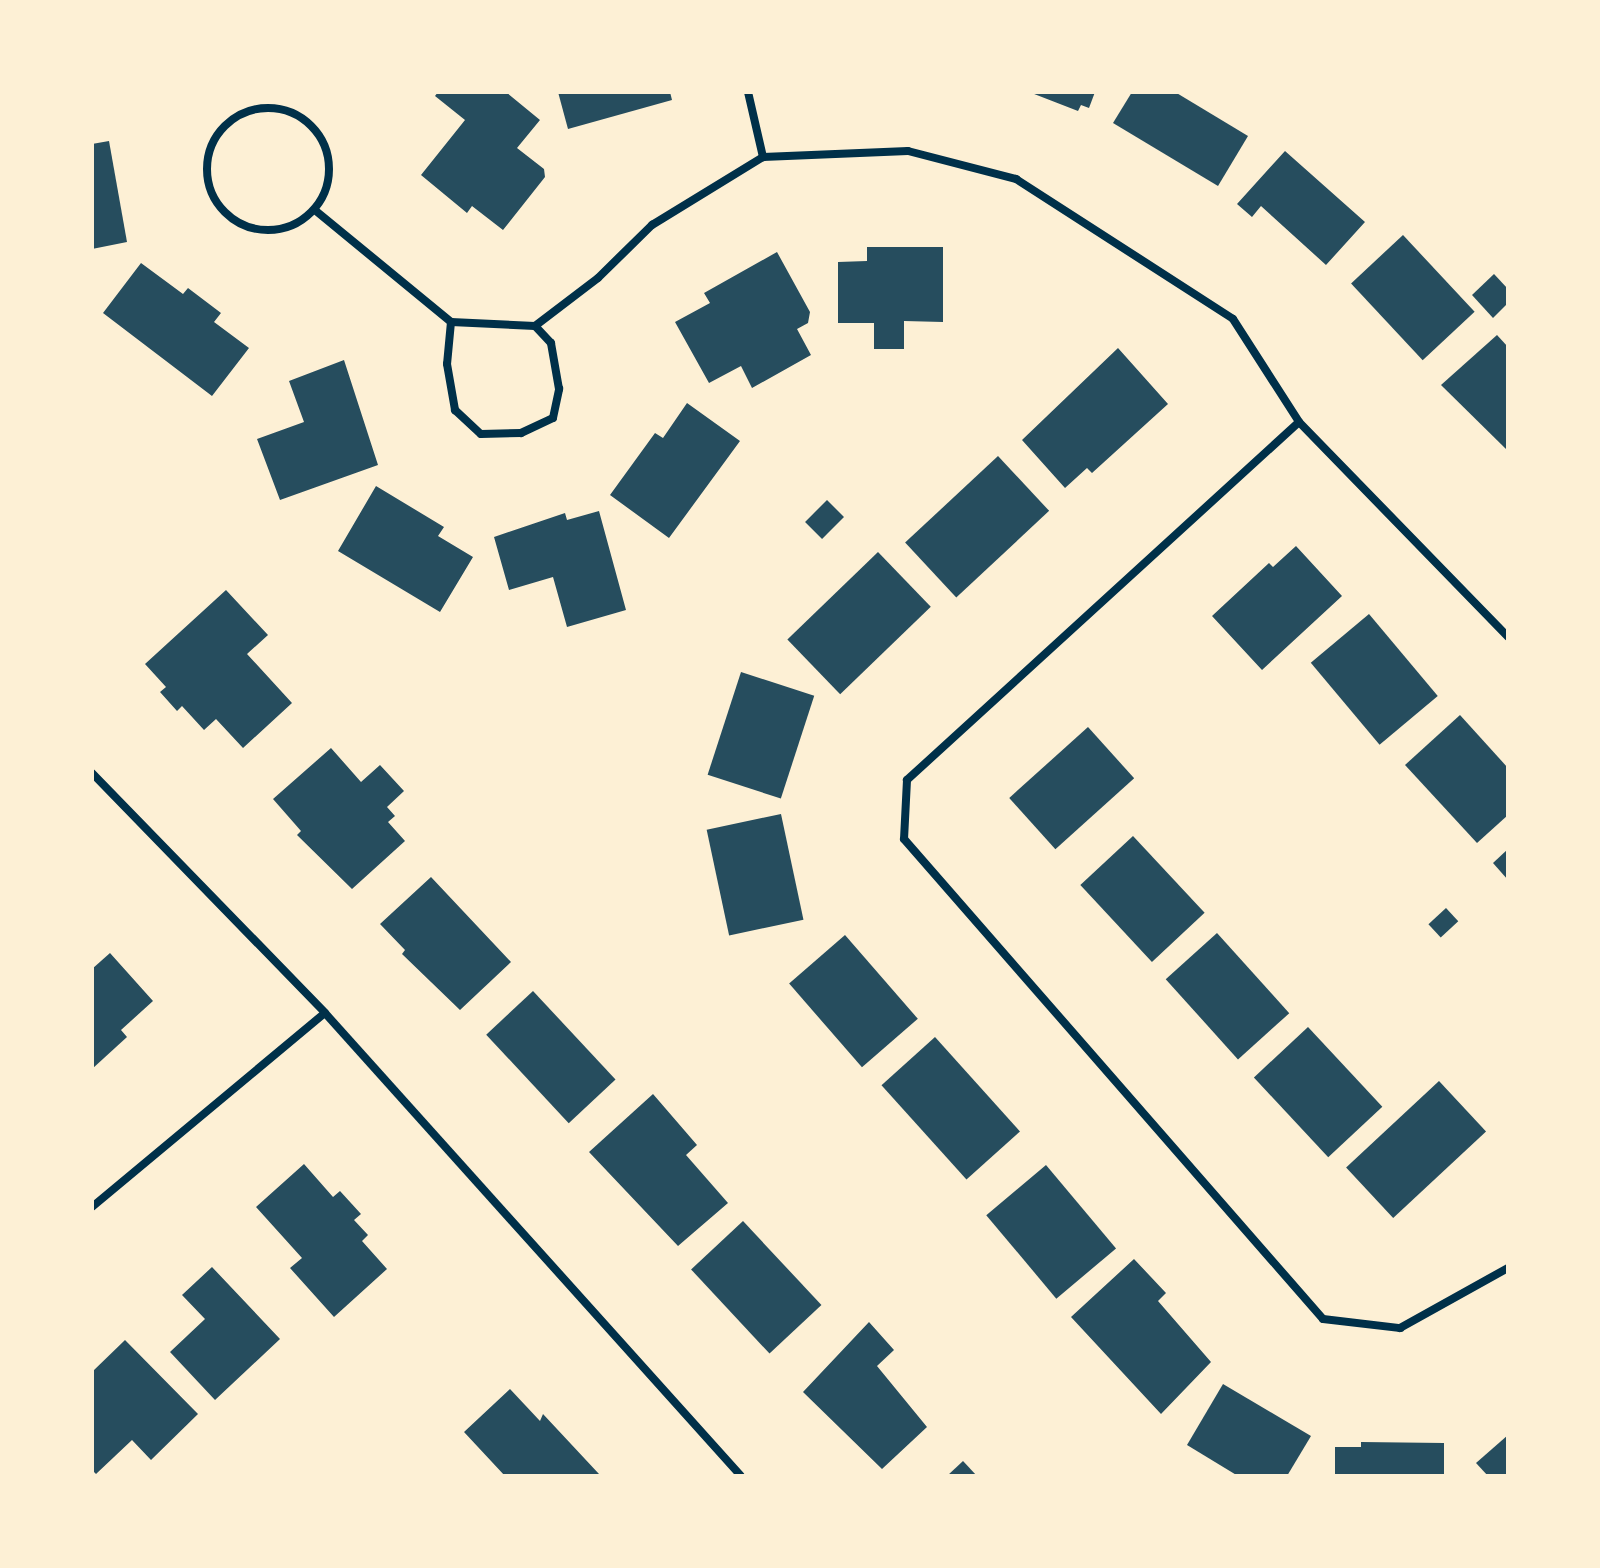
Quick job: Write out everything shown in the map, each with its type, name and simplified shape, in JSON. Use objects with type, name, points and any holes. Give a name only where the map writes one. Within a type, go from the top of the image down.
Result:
[{"type":"street","points":[[748,92],[763,157]]},
{"type":"street","points":[[287,107],[316,127],[332,165],[316,211],[278,231],[238,224],[213,201],[205,156],[234,114],[287,107]]},
{"type":"street","points":[[316,211],[451,322],[535,326],[598,278],[652,225],[763,157],[908,151],[1016,179],[1233,319],[1299,422],[1508,637]]},
{"type":"street","points":[[451,322],[447,364],[455,410],[481,434],[521,433],[553,418],[559,389],[551,343],[535,326]]},
{"type":"street","points":[[1299,422],[907,780],[904,839],[1323,1319],[1400,1328],[1508,1268]]},
{"type":"street","points":[[92,773],[325,1013],[741,1476]]},
{"type":"street","points":[[92,1207],[325,1013]]},
{"type":"building","points":[[438,92],[506,92],[540,120],[517,148],[544,169],[545,177],[503,230],[472,206],[467,213],[421,175],[465,120],[435,96]]},
{"type":"building","points":[[558,92],[670,92],[672,100],[568,129]]},
{"type":"building","points":[[1029,92],[1095,92],[1089,108],[1081,105],[1078,111]]},
{"type":"building","points":[[1132,92],[1175,92],[1248,136],[1218,186],[1113,123]]},
{"type":"building","points":[[109,141],[127,242],[92,249],[92,144]]},
{"type":"building","points":[[1285,151],[1365,222],[1326,265],[1261,206],[1252,217],[1237,204]]},
{"type":"building","points":[[1403,235],[1475,312],[1423,360],[1351,283]]},
{"type":"building","points":[[867,247],[943,247],[943,322],[904,321],[904,349],[874,349],[874,323],[838,323],[838,262],[867,261]]},
{"type":"building","points":[[777,252],[810,312],[808,323],[797,329],[811,355],[752,388],[741,366],[709,383],[675,322],[710,303],[704,293]]},
{"type":"building","points":[[141,263],[183,294],[188,288],[221,313],[214,322],[249,348],[212,396],[103,313]]},
{"type":"building","points":[[1494,274],[1508,289],[1508,303],[1493,318],[1472,295]]},
{"type":"building","points":[[1497,335],[1508,347],[1508,451],[1441,385]]},
{"type":"building","points":[[1118,348],[1168,404],[1092,473],[1087,468],[1065,488],[1022,440]]},
{"type":"building","points":[[344,360],[378,465],[280,500],[257,439],[304,422],[289,381]]},
{"type":"building","points":[[687,403],[740,441],[669,538],[610,495],[655,433],[663,438]]},
{"type":"building","points":[[998,456],[1049,511],[956,597],[905,543]]},
{"type":"building","points":[[376,486],[444,527],[438,536],[473,557],[440,612],[338,551]]},
{"type":"building","points":[[827,500],[844,517],[822,539],[805,522]]},
{"type":"building","points":[[599,511],[626,610],[567,627],[553,577],[509,590],[494,537],[565,513],[567,520]]},
{"type":"building","points":[[1296,546],[1342,596],[1262,670],[1212,616],[1269,563],[1273,567]]},
{"type":"building","points":[[878,552],[931,607],[840,694],[787,640]]},
{"type":"building","points":[[226,590],[268,635],[247,654],[292,703],[243,748],[216,719],[204,730],[182,706],[177,711],[160,692],[166,687],[145,664]]},
{"type":"building","points":[[1369,614],[1438,696],[1380,745],[1311,663]]},
{"type":"building","points":[[741,672],[814,696],[781,799],[708,775]]},
{"type":"building","points":[[1460,715],[1508,768],[1508,815],[1477,843],[1405,765]]},
{"type":"building","points":[[1088,727],[1134,778],[1055,849],[1009,798]]},
{"type":"building","points":[[331,748],[361,782],[380,765],[404,791],[387,807],[395,816],[388,822],[405,841],[352,889],[297,835],[301,831],[273,799]]},
{"type":"building","points":[[781,814],[803,920],[729,935],[707,830]]},
{"type":"building","points":[[1133,836],[1205,913],[1152,962],[1080,885]]},
{"type":"building","points":[[1508,849],[1508,880],[1493,863]]},
{"type":"building","points":[[431,877],[511,962],[460,1010],[402,954],[405,950],[380,924]]},
{"type":"building","points":[[1446,908],[1458,921],[1441,938],[1428,924]]},
{"type":"building","points":[[1217,933],[1289,1013],[1238,1059],[1166,979]]},
{"type":"building","points":[[845,935],[918,1019],[862,1067],[789,984]]},
{"type":"building","points":[[110,953],[153,1001],[121,1030],[127,1037],[92,1069],[92,969]]},
{"type":"building","points":[[533,991],[616,1079],[569,1123],[486,1035]]},
{"type":"building","points":[[1308,1027],[1382,1107],[1328,1157],[1254,1077]]},
{"type":"building","points":[[935,1037],[1020,1131],[966,1180],[881,1085]]},
{"type":"building","points":[[1439,1081],[1486,1131],[1393,1218],[1346,1168]]},
{"type":"building","points":[[653,1094],[697,1145],[686,1155],[728,1203],[678,1246],[589,1152]]},
{"type":"building","points":[[304,1164],[333,1197],[340,1191],[361,1214],[354,1220],[368,1235],[362,1241],[387,1269],[334,1317],[290,1268],[302,1258],[256,1207]]},
{"type":"building","points":[[1046,1165],[1116,1248],[1056,1299],[986,1215]]},
{"type":"building","points":[[743,1221],[821,1305],[770,1354],[691,1269]]},
{"type":"building","points":[[1134,1259],[1166,1293],[1158,1301],[1211,1362],[1161,1414],[1071,1317]]},
{"type":"building","points":[[212,1267],[280,1339],[215,1400],[170,1352],[205,1319],[182,1295]]},
{"type":"building","points":[[869,1322],[894,1350],[877,1366],[927,1427],[882,1469],[803,1392]]},
{"type":"building","points":[[125,1340],[198,1414],[151,1460],[132,1440],[96,1474],[92,1470],[92,1372]]},
{"type":"building","points":[[1223,1384],[1311,1436],[1287,1476],[1238,1476],[1187,1445]]},
{"type":"building","points":[[510,1389],[540,1421],[543,1414],[599,1474],[505,1476],[464,1432]]},
{"type":"building","points":[[1508,1435],[1508,1476],[1488,1476],[1476,1463]]},
{"type":"building","points":[[1361,1442],[1444,1443],[1444,1476],[1335,1476],[1335,1447],[1361,1447]]},
{"type":"building","points":[[963,1461],[977,1476],[947,1476]]}]
